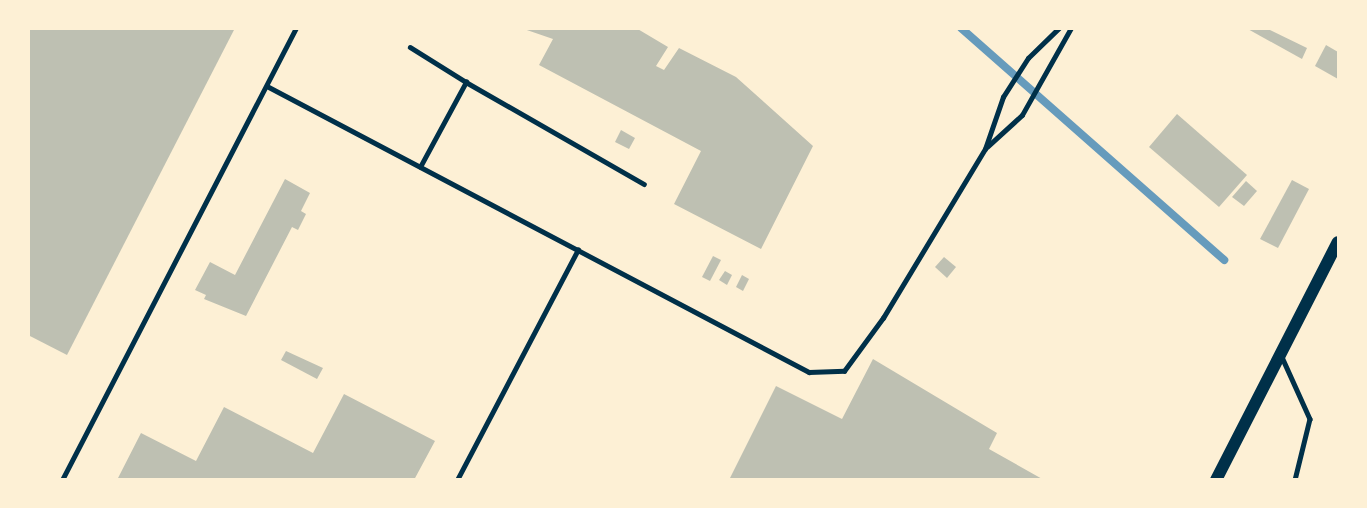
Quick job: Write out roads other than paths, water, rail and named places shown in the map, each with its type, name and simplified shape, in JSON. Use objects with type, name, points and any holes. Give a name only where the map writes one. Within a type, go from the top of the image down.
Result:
[{"type":"main road","points":[[1216,480],[1338,242]]},
{"type":"lane","points":[[62,480],[296,28]]},
{"type":"lane","points":[[267,86],[809,372],[844,370],[883,318],[985,149],[1003,97],[1028,58],[1059,28]]},
{"type":"lane","points":[[985,149],[1022,115],[1048,75],[1071,28]]},
{"type":"lane","points":[[410,47],[466,82],[644,184]]},
{"type":"lane","points":[[420,167],[466,82]]},
{"type":"lane","points":[[457,480],[578,250]]},
{"type":"lane","points":[[1281,355],[1310,418],[1295,480]]},
{"type":"waterway","points":[[961,28],[1224,260]]}]
